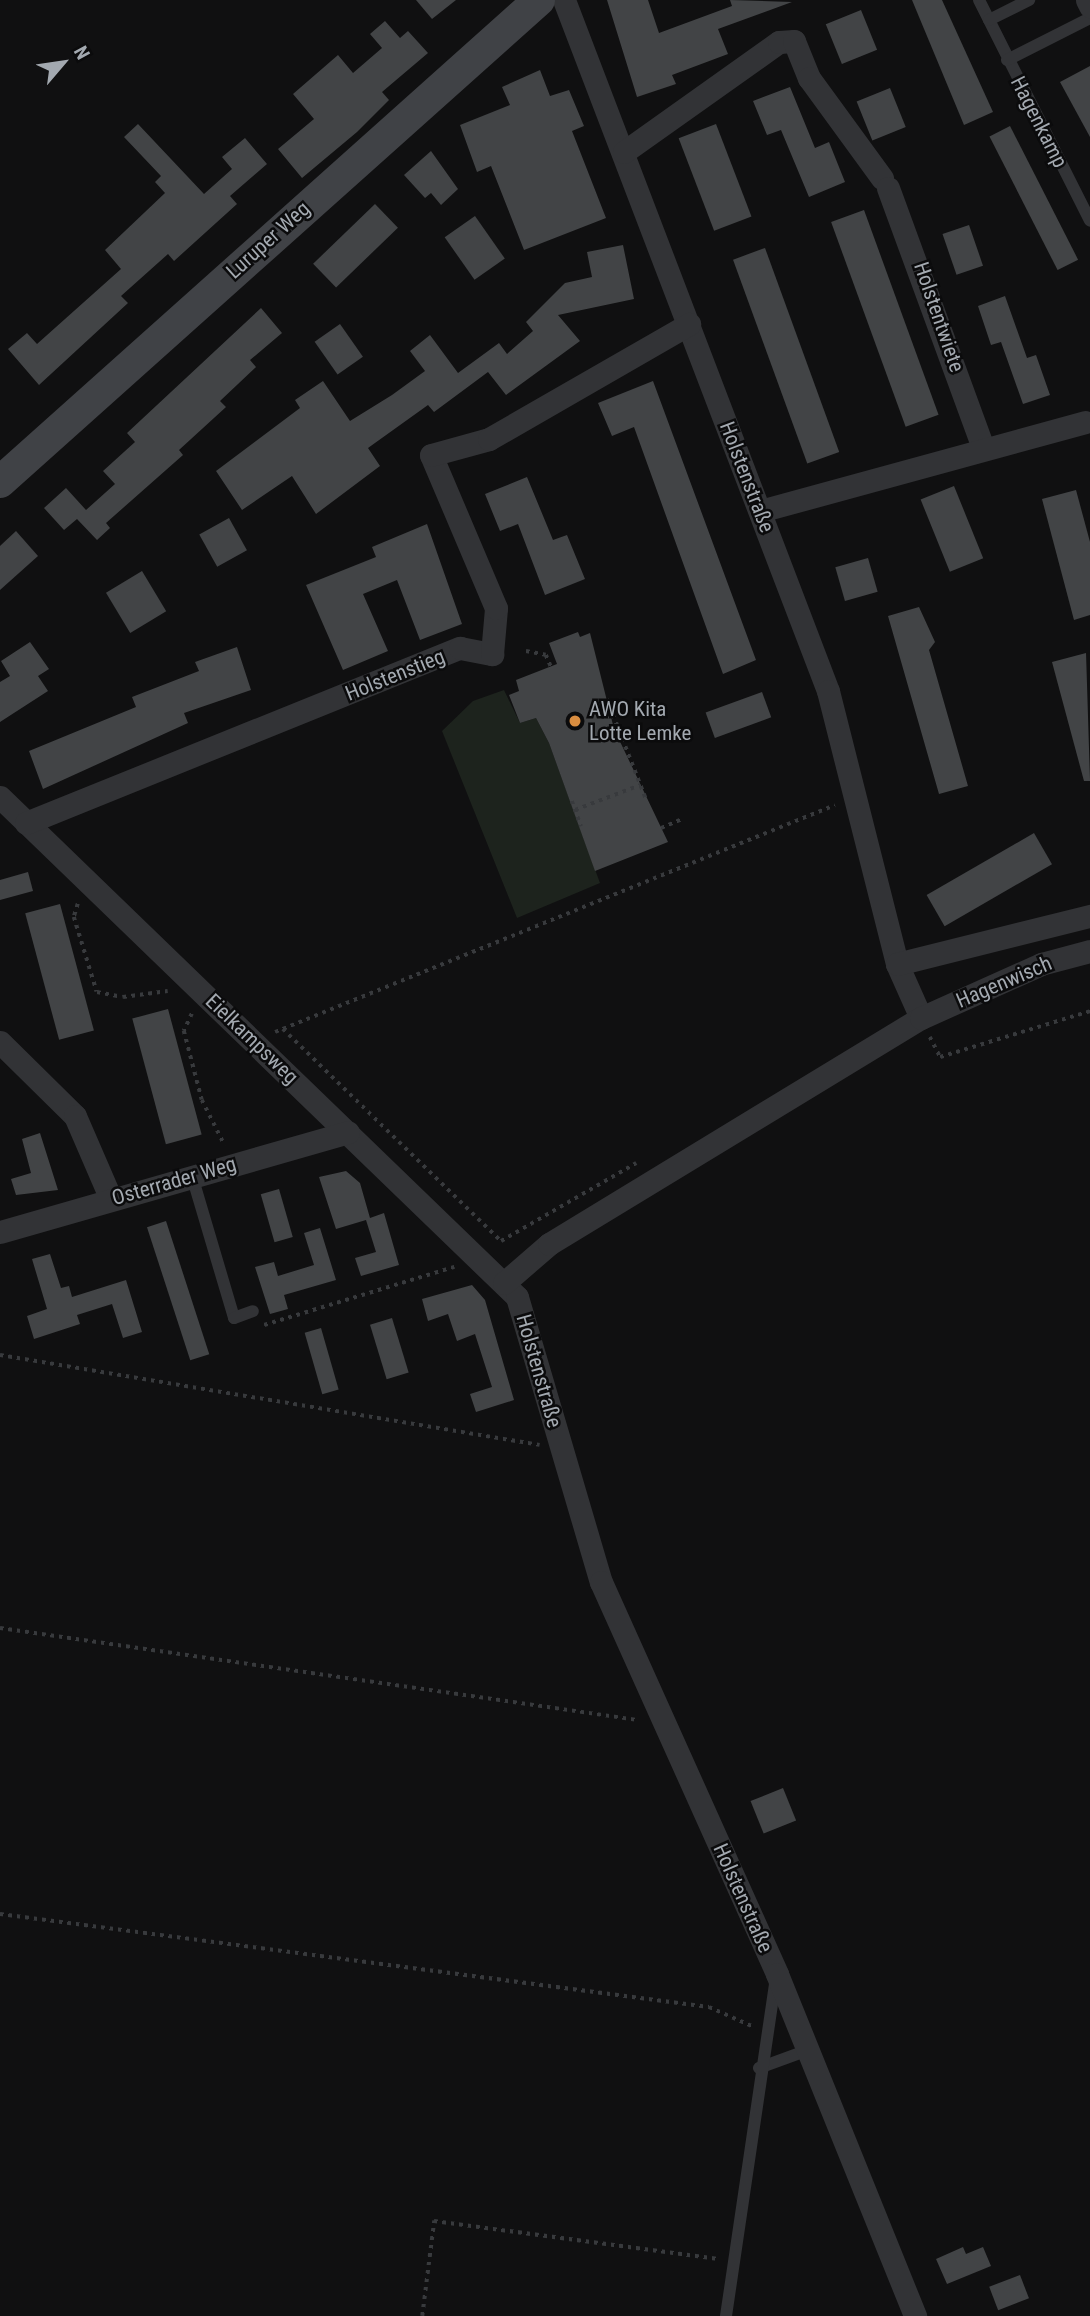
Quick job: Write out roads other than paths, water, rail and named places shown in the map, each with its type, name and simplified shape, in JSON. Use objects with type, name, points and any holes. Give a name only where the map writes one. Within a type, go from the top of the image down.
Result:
[{"type":"street","name":"Luruper Weg","points":[[0,482],[539,0]]},
{"type":"street","name":"Holstenstraße","points":[[564,0],[828,691],[897,964],[921,1018]]},
{"type":"street","points":[[1087,0],[1090,6]]},
{"type":"street","name":"Holstentwiete","points":[[624,152],[779,42],[794,41],[809,78],[885,183],[983,447]]},
{"type":"street","name":"Holstenstieg","points":[[26,823],[460,648],[492,654],[496,608],[431,456],[489,439],[688,324]]},
{"type":"street","points":[[760,511],[983,447],[1085,422]]},
{"type":"street","name":"Eielkampsweg","points":[[0,797],[504,1283]]},
{"type":"street","points":[[897,964],[1090,916]]},
{"type":"street","name":"Hagenwisch","points":[[921,1018],[1041,964],[1090,951]]},
{"type":"street","points":[[504,1283],[550,1244],[921,1018]]},
{"type":"street","points":[[0,1042],[75,1116],[111,1199]]},
{"type":"street","name":"Osterrader Weg","points":[[0,1232],[348,1132]]},
{"type":"street","name":"Holstenstraße","points":[[504,1283],[525,1315],[601,1582],[776,1974],[915,2316]]},
{"type":"lane","name":"Hagenkamp","points":[[979,0],[1090,220]]},
{"type":"lane","points":[[989,20],[1028,0]]},
{"type":"lane","name":"Hagenkamp","points":[[1007,60],[1090,18]]},
{"type":"lane","points":[[192,1176],[234,1318],[253,1311]]},
{"type":"lane","name":"Holstenstraße","points":[[726,2316],[764,2032],[776,1974]]},
{"type":"lane","points":[[759,2068],[808,2050]]},
{"type":"place","name":"AWO Kita Lotte Lemke","points":[[575,721]]}]
